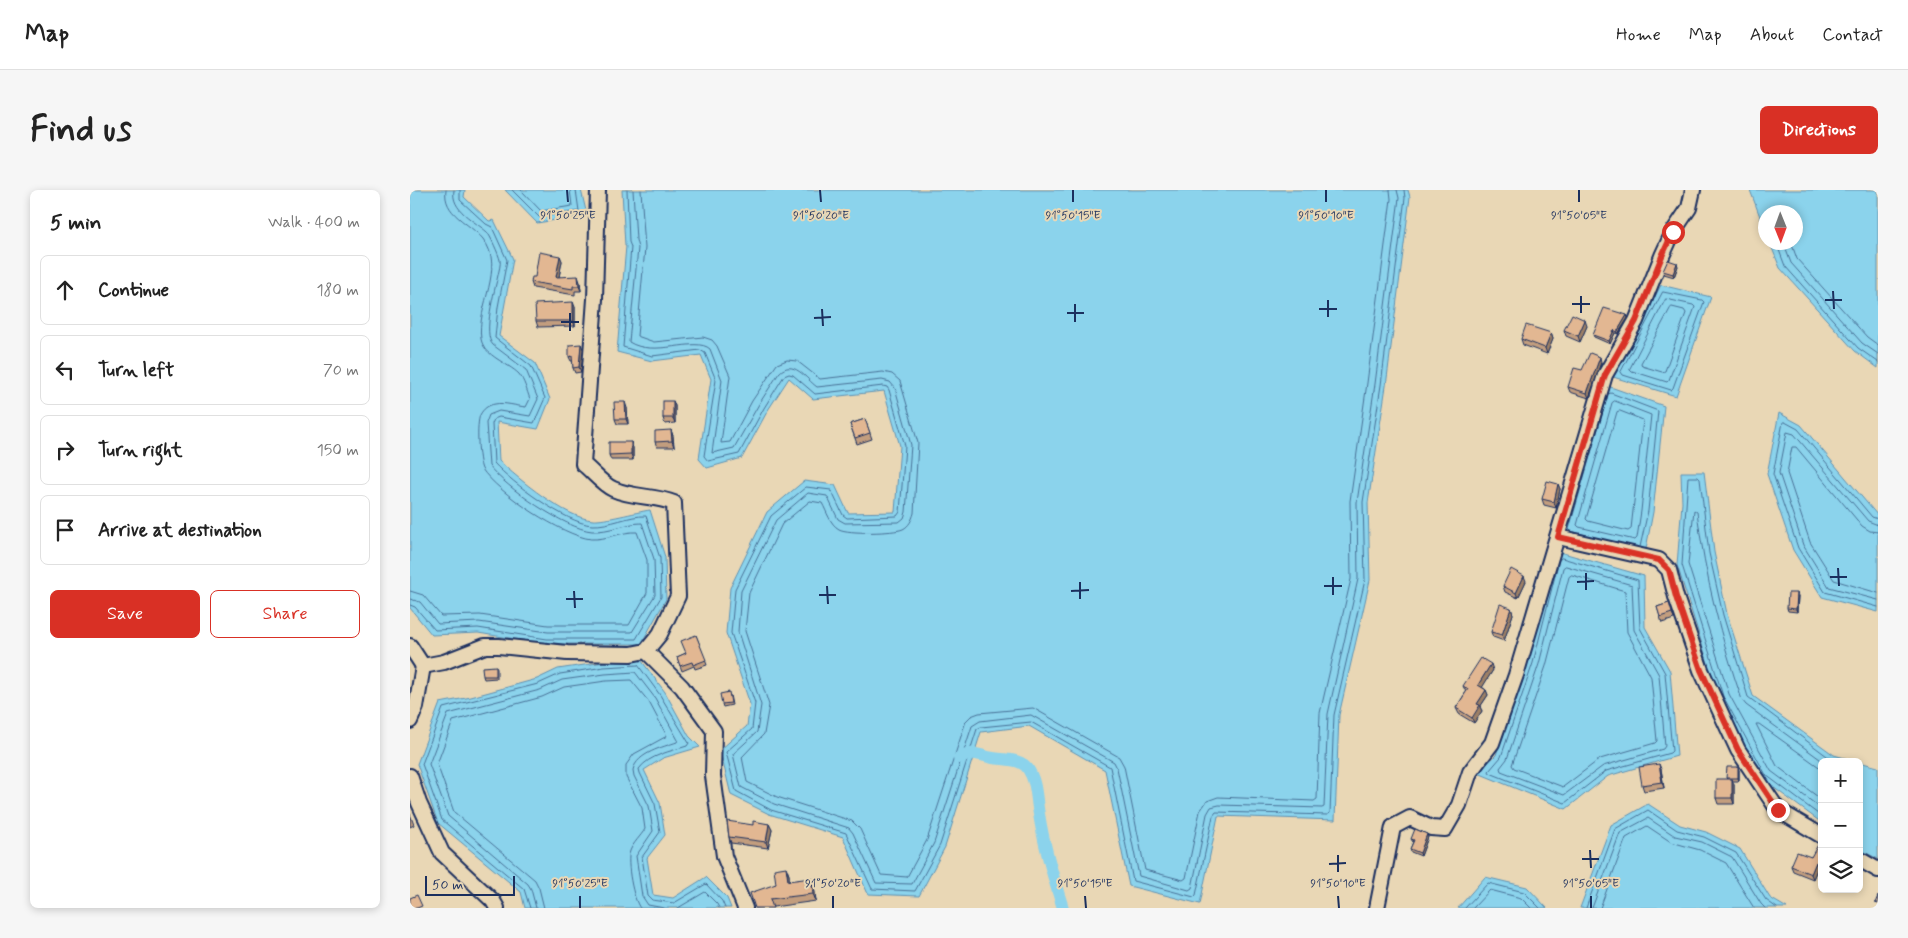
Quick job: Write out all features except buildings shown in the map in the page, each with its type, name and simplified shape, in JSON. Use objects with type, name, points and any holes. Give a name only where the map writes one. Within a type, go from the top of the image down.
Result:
[{"type":"street","points":[[423,666],[444,662],[485,646],[567,653],[631,654],[646,651],[660,634],[678,596],[674,503],[661,498],[632,495],[611,488],[583,464],[595,299],[598,190]]},
{"type":"street","points":[[1377,908],[1393,827],[1410,818],[1430,828],[1445,829],[1459,805],[1470,772],[1492,743],[1516,675],[1605,375],[1636,321],[1673,232],[1689,208],[1694,190]]},
{"type":"street","points":[[1558,537],[1659,560],[1669,570],[1676,597],[1701,670],[1738,750],[1778,810],[1818,834]]},
{"type":"street","points":[[410,646],[423,666],[416,707],[410,721]]},
{"type":"street","points":[[646,651],[682,686],[714,731],[713,776],[724,856],[745,908]]},
{"type":"street","points":[[410,776],[419,803],[442,853],[493,901],[497,908]]},
{"type":"street","points":[[1863,861],[1878,870]]},
{"type":"water","points":[[410,190],[465,190],[464,197],[489,221],[494,220],[513,259],[499,336],[535,363],[550,399],[538,429],[497,422],[499,461],[518,478],[556,505],[582,518],[598,520],[650,510],[665,557],[666,599],[641,644],[547,644],[478,633],[432,635],[410,608]]},
{"type":"water","points":[[505,190],[581,190],[587,215],[537,223]]},
{"type":"water","points":[[622,190],[1408,190],[1410,197],[1386,386],[1368,503],[1370,580],[1339,715],[1335,820],[1218,816],[1200,904],[1129,886],[1105,770],[1029,726],[981,732],[945,847],[919,896],[868,894],[843,837],[769,814],[731,795],[720,750],[747,726],[750,704],[726,633],[730,588],[767,512],[804,481],[835,485],[848,513],[895,512],[900,446],[884,391],[813,399],[789,378],[768,410],[742,458],[707,468],[699,459],[711,379],[701,355],[652,361],[617,352],[626,246]]},
{"type":"water","points":[[1750,190],[1878,190],[1878,368],[1855,351],[1780,268],[1773,250],[1803,250],[1803,205],[1758,205],[1758,211]]},
{"type":"water","points":[[1661,285],[1711,297],[1676,396],[1613,377]]},
{"type":"water","points":[[1605,385],[1664,406],[1653,512],[1645,554],[1562,534]]},
{"type":"water","points":[[1779,413],[1801,425],[1878,516],[1878,612],[1822,597],[1793,550],[1767,474]]},
{"type":"water","points":[[1681,472],[1704,472],[1714,552],[1727,614],[1753,696],[1834,755],[1845,758],[1818,758],[1818,820],[1762,779],[1719,698],[1677,565],[1682,503]]},
{"type":"water","points":[[1556,551],[1644,576],[1645,627],[1670,671],[1677,756],[1608,776],[1566,809],[1478,773],[1496,755],[1528,661]]},
{"type":"water","points":[[641,660],[665,692],[689,736],[700,747],[663,758],[644,770],[660,803],[665,835],[647,858],[653,895],[673,898],[706,877],[727,898],[731,908],[525,908],[521,892],[438,823],[417,764],[440,703],[471,697],[537,679],[558,669],[604,662]]},
{"type":"water","points":[[1863,763],[1878,767],[1878,859],[1863,851]]},
{"type":"water","points":[[1648,804],[1680,825],[1706,832],[1740,849],[1770,898],[1787,908],[1580,908],[1611,825]]},
{"type":"water","points":[[1485,877],[1527,887],[1547,908],[1458,908]]},
{"type":"waterway","points":[[959,758],[969,754],[976,754],[1017,761],[1028,769],[1035,785],[1046,850],[1063,908]]},
{"type":"route","points":[[1673,232],[1636,321],[1605,375],[1558,537],[1659,560],[1669,570],[1676,597],[1701,670],[1738,750],[1778,810]]}]
